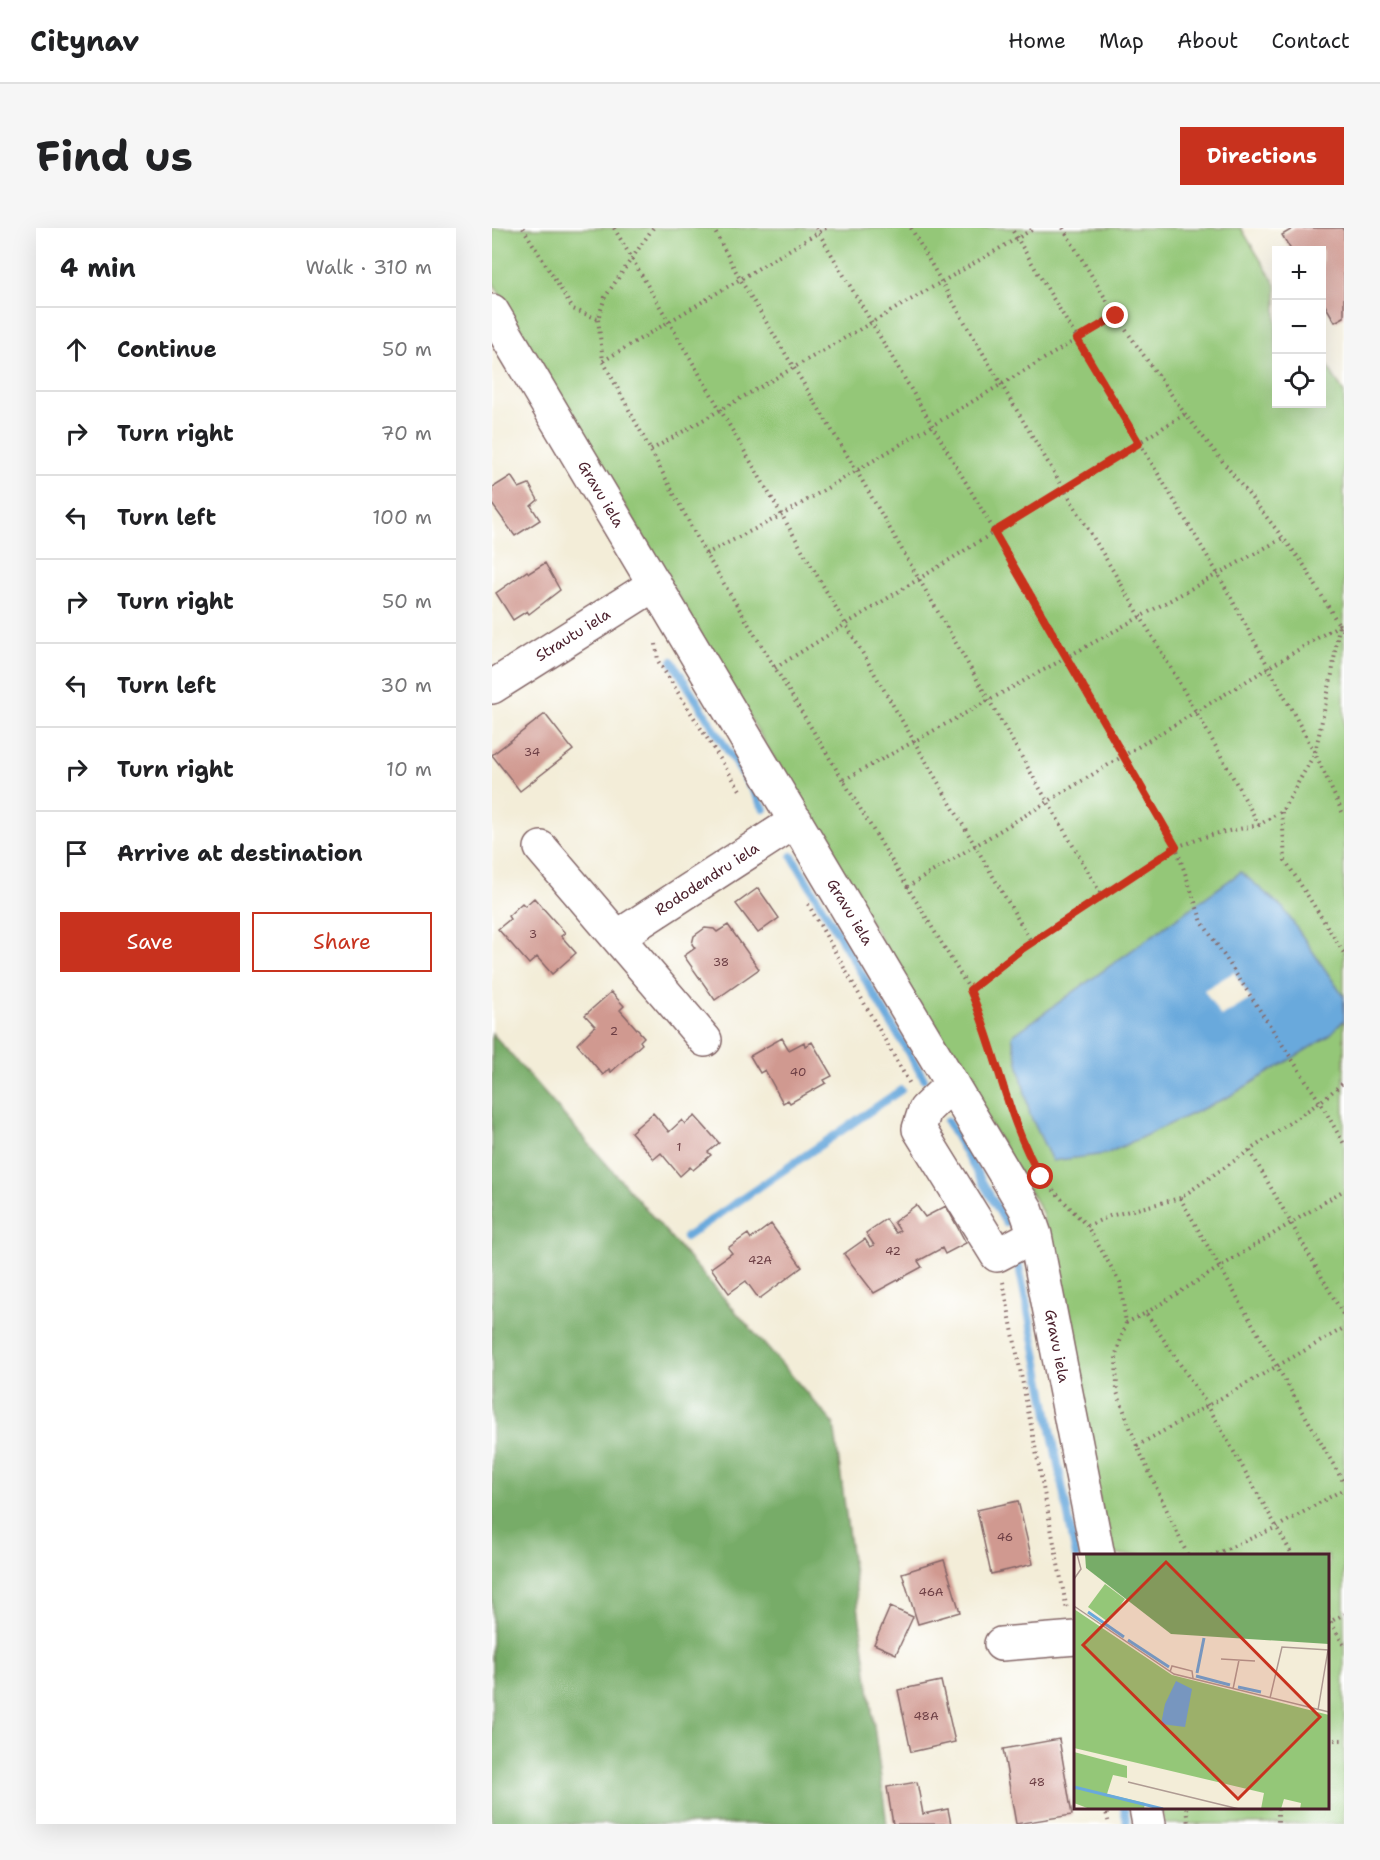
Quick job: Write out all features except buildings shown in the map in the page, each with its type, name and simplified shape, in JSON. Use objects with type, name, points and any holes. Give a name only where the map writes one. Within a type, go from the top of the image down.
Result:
[{"type":"street","name":"Gravu iela","points":[[492,311],[1026,1209],[1035,1235],[1098,1554]]},
{"type":"street","name":"Strautu iela","points":[[492,687],[655,584]]},
{"type":"street","name":"Rododendru iela","points":[[617,937],[796,821]]},
{"type":"street","points":[[541,848],[705,1040]]},
{"type":"street","points":[[952,1084],[925,1110],[919,1129],[997,1255],[1035,1235]]},
{"type":"street","points":[[1001,1644],[1074,1638]]},
{"type":"street","points":[[1146,1809],[1149,1824]]},
{"type":"path","points":[[524,228],[573,309],[598,319]]},
{"type":"path","points":[[614,228],[1032,943]]},
{"type":"path","points":[[653,228],[605,297],[598,319],[603,361],[706,554],[970,990],[1028,1155]]},
{"type":"path","points":[[713,228],[740,279],[856,471],[917,580],[1102,896]]},
{"type":"path","points":[[603,361],[817,230],[826,228]]},
{"type":"path","points":[[911,228],[1063,490],[1197,711],[1259,825]]},
{"type":"path","points":[[1011,228],[1218,574],[1316,753],[1344,816]]},
{"type":"path","points":[[651,450],[1035,228]]},
{"type":"path","points":[[1063,228],[1116,316],[1185,414],[1302,562],[1344,632]]},
{"type":"path","points":[[817,230],[1068,656],[1176,847],[1202,922],[1298,1072],[1320,1102],[1344,1144]]},
{"type":"path","points":[[706,554],[782,515],[1116,316]]},
{"type":"path","points":[[775,668],[1185,414]]},
{"type":"path","points":[[844,780],[1283,538]]},
{"type":"path","points":[[907,887],[1339,625]]},
{"type":"path","points":[[970,990],[1032,943],[1176,847],[1214,834],[1259,825],[1282,811],[1316,753],[1339,625]]},
{"type":"path","points":[[1282,811],[1285,860],[1344,953]]},
{"type":"path","points":[[1087,1226],[1110,1216],[1180,1198],[1320,1102],[1344,1082]]},
{"type":"path","points":[[1250,1150],[1344,1316]]},
{"type":"path","points":[[1041,1177],[1087,1226],[1120,1282],[1126,1323],[1116,1354],[1117,1392],[1137,1446],[1187,1554]]},
{"type":"path","points":[[1126,1323],[1146,1313],[1344,1190]]},
{"type":"path","points":[[1180,1198],[1344,1483]]},
{"type":"path","points":[[997,1255],[1074,1638]]},
{"type":"path","points":[[1146,1313],[1208,1406],[1292,1554]]},
{"type":"path","points":[[1137,1446],[1344,1328]]},
{"type":"path","points":[[1216,1554],[1277,1527],[1344,1489]]},
{"type":"path","points":[[1344,1614],[1329,1623],[1344,1646]]},
{"type":"path","points":[[1106,1809],[1109,1824]]},
{"type":"path","points":[[1187,1809],[1189,1824]]},
{"type":"green space","points":[[492,228],[1241,228],[1272,278],[1272,408],[1326,408],[1326,364],[1344,393],[1344,1824],[1164,1824],[1161,1809],[1329,1809],[1329,1554],[1110,1554],[1042,1212],[492,281]]},
{"type":"green space","points":[[492,1033],[834,1424],[887,1824],[492,1824]]},
{"type":"water","points":[[1241,872],[1283,908],[1344,997],[1344,1020],[1329,1036],[1230,1096],[1106,1154],[1052,1161],[1030,1115],[1012,1036]]},
{"type":"pier","points":[[1234,972],[1251,999],[1221,1017],[1204,990]]},
{"type":"waterway","points":[[672,661],[764,809]]},
{"type":"waterway","points":[[792,856],[924,1079]]},
{"type":"waterway","points":[[686,1237],[901,1090]]},
{"type":"waterway","points":[[947,1121],[1006,1223]]},
{"type":"waterway","points":[[1019,1266],[1076,1554]]},
{"type":"waterway","points":[[1124,1809],[1127,1824]]},
{"type":"route","points":[[1041,1177],[1028,1155],[970,990],[1019,951],[1176,847],[1068,656],[994,532],[1139,443],[1077,339],[1116,316]]}]
